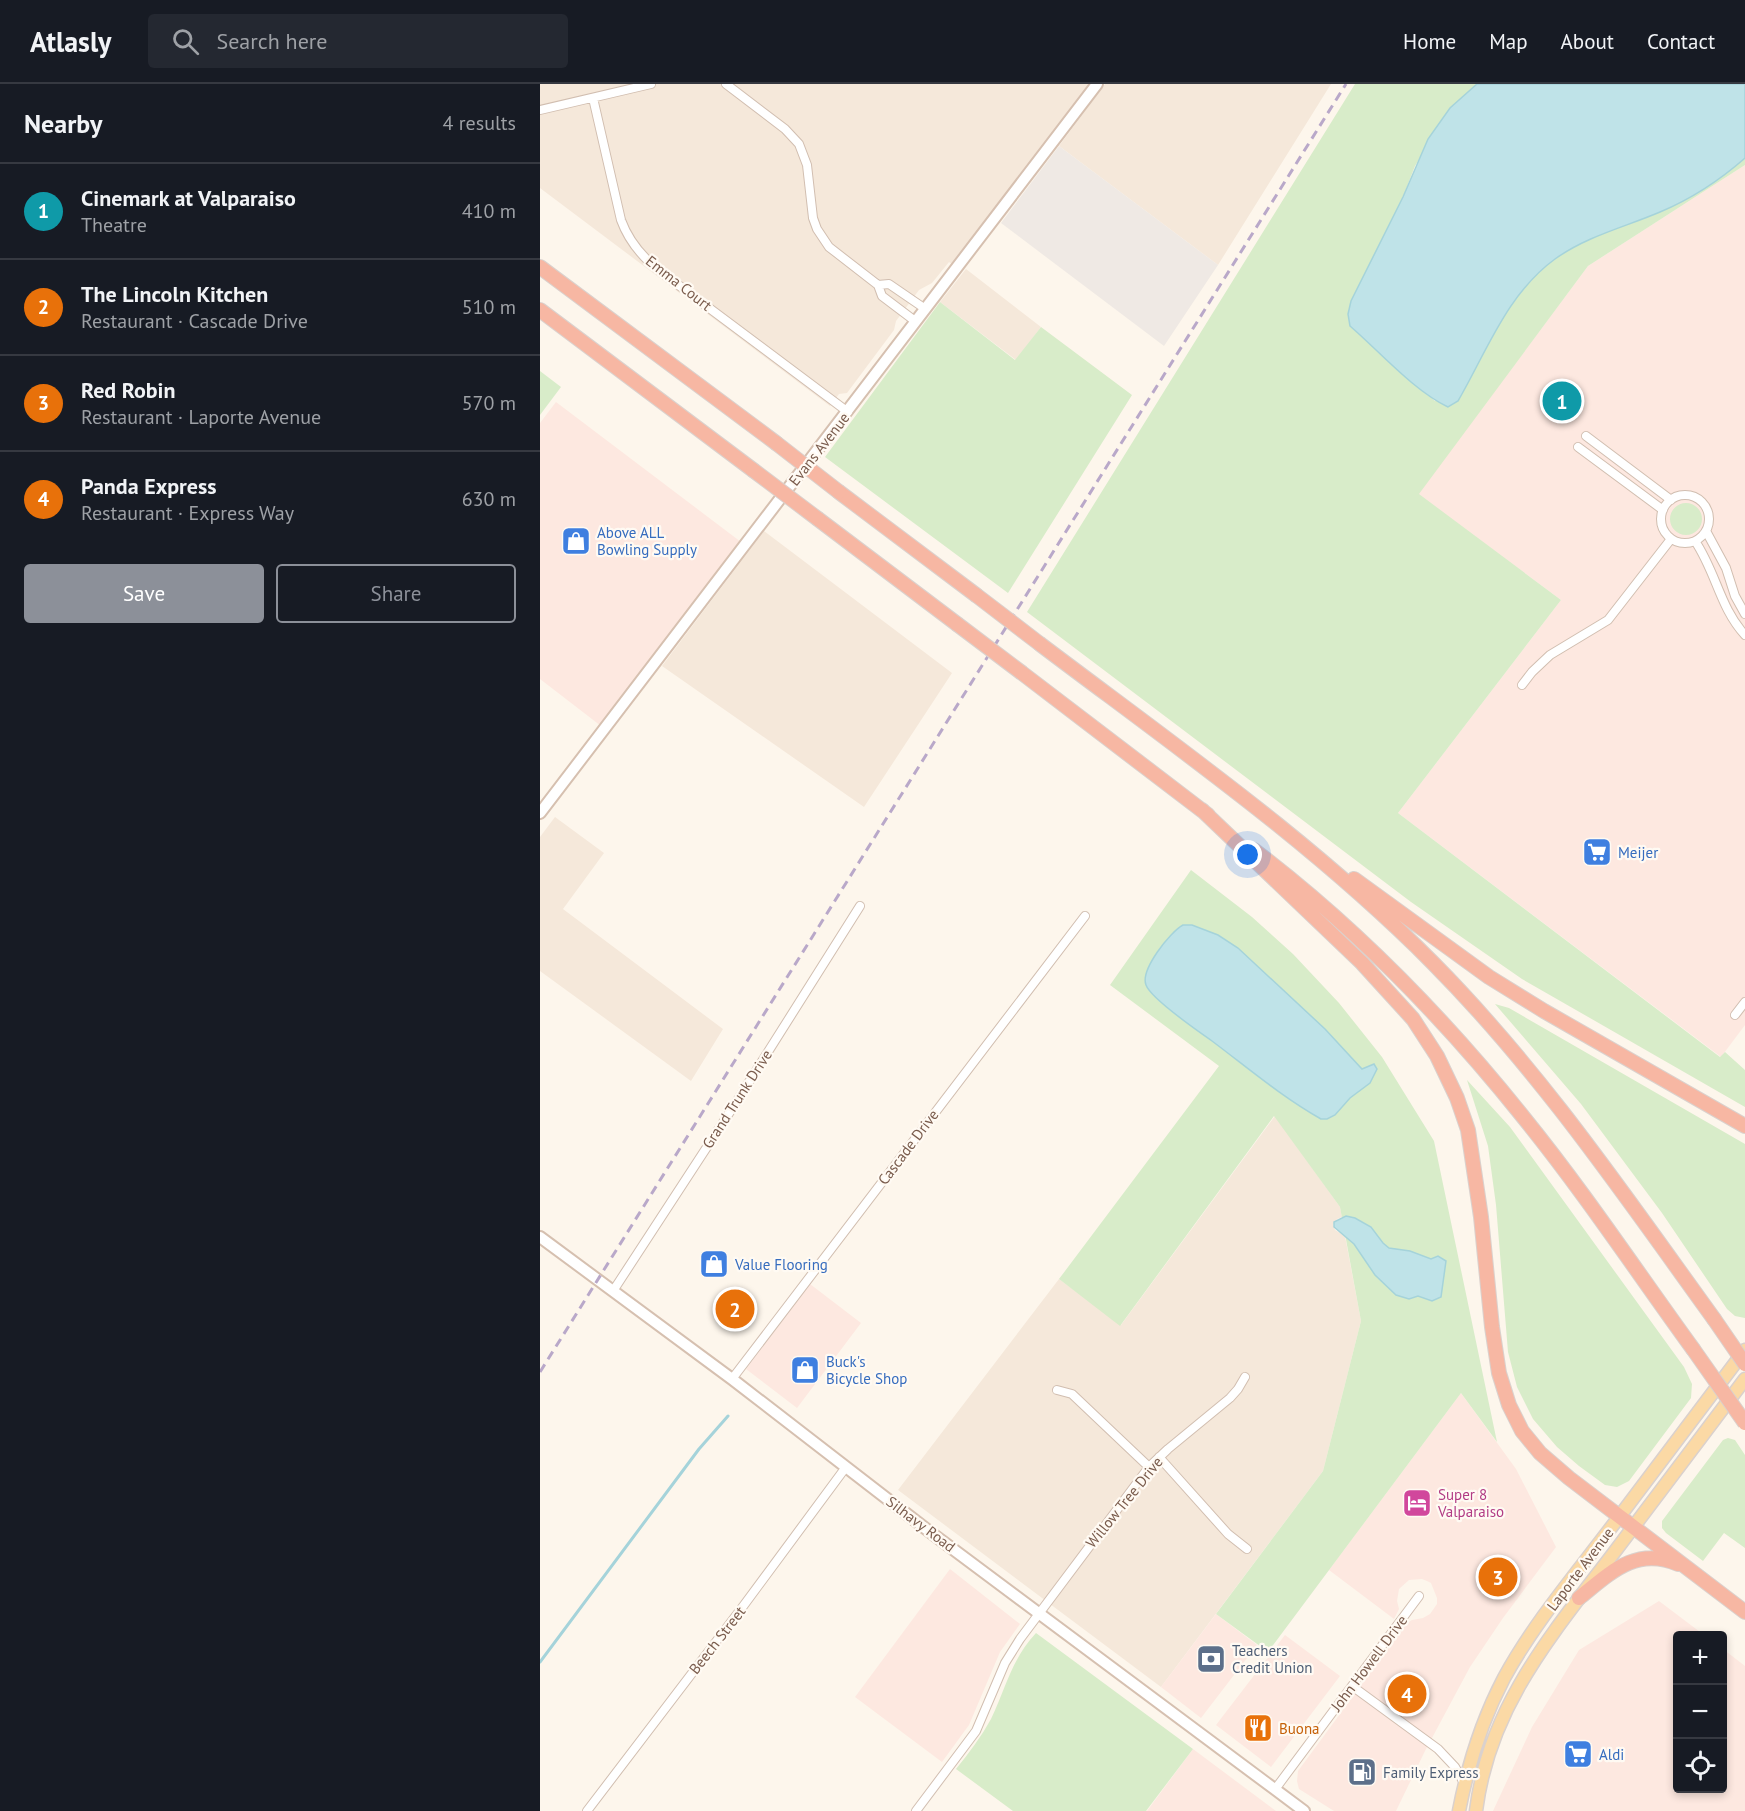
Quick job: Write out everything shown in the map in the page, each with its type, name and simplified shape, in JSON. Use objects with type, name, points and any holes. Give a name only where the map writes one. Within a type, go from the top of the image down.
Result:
[{"type":"highway","points":[[540,267],[776,443],[1319,857],[1387,918],[1434,964],[1515,1052],[1558,1104],[1745,1364]]},
{"type":"highway","points":[[540,310],[1261,855],[1367,946],[1436,1015],[1525,1118],[1745,1423]]},
{"type":"highway","points":[[1202,810],[1362,963],[1413,1020],[1437,1056],[1457,1098],[1468,1130],[1481,1217],[1499,1373],[1509,1405],[1522,1431],[1540,1453],[1745,1612]]},
{"type":"highway","points":[[1319,857],[1365,886],[1489,977],[1745,1126]]},
{"type":"highway","points":[[1579,1598],[1620,1566],[1636,1560],[1652,1557],[1668,1560],[1689,1569]]},
{"type":"main road","name":"Laporte Avenue","points":[[1459,1811],[1464,1783],[1478,1736],[1506,1675],[1544,1618],[1745,1350]]},
{"type":"main road","name":"Laporte Avenue","points":[[1476,1811],[1486,1758],[1507,1707],[1530,1667],[1579,1598],[1745,1379]]},
{"type":"street","points":[[540,110],[651,84]]},
{"type":"street","points":[[726,84],[793,136],[807,165],[813,218],[817,230],[829,247],[879,285],[882,296],[915,321]]},
{"type":"street","name":"Evans Avenue","points":[[540,813],[1097,84]]},
{"type":"street","name":"Emma Court","points":[[593,98],[621,220],[637,249],[661,272],[848,411]]},
{"type":"street","points":[[879,285],[889,284],[924,308]]},
{"type":"street","points":[[1586,436],[1671,500]]},
{"type":"street","points":[[1578,447],[1663,510]]},
{"type":"street","points":[[1685,495],[1699,500],[1706,507],[1709,524],[1706,531],[1695,541],[1683,543],[1671,539],[1664,531],[1661,524],[1663,510],[1671,500],[1685,495]]},
{"type":"street","points":[[1706,531],[1726,568],[1735,596],[1745,614]]},
{"type":"street","points":[[1522,686],[1532,672],[1550,655],[1608,620],[1671,539]]},
{"type":"street","points":[[1695,541],[1707,560],[1728,611],[1745,635]]},
{"type":"street","name":"Grand Trunk Drive","points":[[613,1291],[731,1111],[860,906]]},
{"type":"street","name":"Cascade Drive","points":[[732,1379],[1085,916]]},
{"type":"street","points":[[1735,1015],[1745,1002]]},
{"type":"street","name":"Silhavy Road","points":[[540,1237],[1305,1811]]},
{"type":"street","name":"Willow Tree Drive","points":[[916,1811],[976,1731],[1005,1663],[1039,1612],[1149,1467],[1230,1398],[1245,1377]]},
{"type":"street","points":[[1057,1390],[1072,1394],[1149,1467]]},
{"type":"street","points":[[1159,1457],[1228,1534],[1247,1549]]},
{"type":"street","name":"Beech Street","points":[[586,1811],[749,1599],[846,1467]]},
{"type":"street","name":"John Howell Drive","points":[[1276,1788],[1419,1596]]},
{"type":"street","points":[[1352,1686],[1448,1758],[1464,1783]]},
{"type":"shaded area","points":[[540,84],[1091,84],[953,265],[949,262],[932,283],[919,290],[896,321],[894,330],[847,393],[839,394],[830,406],[540,188]]},
{"type":"shaded area","points":[[1105,84],[1331,84],[1218,265],[1059,146]]},
{"type":"shaded area","points":[[1059,146],[1218,265],[1164,346],[1001,223]]},
{"type":"shaded area","points":[[1745,165],[1745,1025],[1721,1057],[1398,813],[1561,600],[1418,494],[1588,266]]},
{"type":"shaded area","points":[[966,269],[1041,327],[1016,360],[940,302]]},
{"type":"shaded area","points":[[556,402],[741,542],[601,726],[540,679],[540,423]]},
{"type":"shaded area","points":[[764,531],[952,673],[864,807],[662,666]]},
{"type":"shaded area","points":[[555,817],[604,853],[563,909],[723,1029],[691,1081],[540,971],[540,837]]},
{"type":"shaded area","points":[[1275,1116],[1340,1207],[1342,1217],[1337,1219],[1333,1225],[1335,1230],[1345,1236],[1361,1321],[1323,1471],[1161,1687],[898,1490],[1059,1279],[1121,1325]]},
{"type":"shaded area","points":[[810,1284],[861,1323],[797,1408],[746,1369]]},
{"type":"shaded area","points":[[1461,1393],[1516,1469],[1556,1547],[1470,1667],[1396,1811],[1334,1811],[1299,1789],[1298,1771],[1407,1623],[1430,1614],[1437,1604],[1437,1598],[1431,1583],[1422,1579],[1409,1580],[1399,1589],[1397,1601],[1399,1609],[1394,1619],[1329,1570]]},
{"type":"shaded area","points":[[950,1569],[1020,1624],[1000,1652],[969,1725],[942,1762],[855,1697]]},
{"type":"shaded area","points":[[1659,1601],[1699,1631],[1673,1631],[1673,1793],[1727,1793],[1727,1652],[1745,1666],[1745,1811],[1493,1811],[1532,1727],[1579,1650]]},
{"type":"shaded area","points":[[1216,1614],[1257,1645],[1201,1718],[1161,1687]]},
{"type":"shaded area","points":[[1285,1635],[1340,1676],[1271,1767],[1216,1725]]},
{"type":"shaded area","points":[[1193,1749],[1276,1811],[1147,1811]]},
{"type":"green space","points":[[1355,84],[1477,84],[1450,108],[1415,166],[1403,197],[1351,301],[1348,314],[1350,326],[1435,401],[1458,401],[1511,306],[1538,273],[1555,259],[1593,238],[1683,201],[1726,174],[1745,158],[1745,165],[1588,266],[1419,494],[1561,600],[1398,813],[1720,1057],[1725,1052],[1745,1070],[1745,1107],[1522,979],[1411,902],[1027,612]]},
{"type":"green space","points":[[940,302],[1015,360],[1041,327],[1132,395],[1008,593],[825,457]]},
{"type":"green space","points":[[540,371],[561,387],[540,415]]},
{"type":"green space","points":[[1686,503],[1697,508],[1702,519],[1697,530],[1686,535],[1675,530],[1670,519],[1675,508]]},
{"type":"green space","points":[[1191,870],[1252,917],[1293,954],[1339,1003],[1382,1057],[1434,1141],[1497,1442],[1461,1393],[1268,1652],[1216,1614],[1323,1471],[1361,1321],[1340,1207],[1274,1116],[1120,1326],[1059,1279],[1219,1066],[1110,985]]},
{"type":"green space","points":[[1495,1004],[1509,1008],[1745,1144],[1745,1318],[1735,1316],[1727,1309],[1662,1213],[1581,1104]]},
{"type":"green space","points":[[1467,1080],[1510,1127],[1684,1367],[1692,1384],[1691,1398],[1629,1481],[1617,1487],[1605,1485],[1557,1447],[1533,1419],[1517,1387],[1508,1352],[1496,1205],[1488,1146]]},
{"type":"green space","points":[[1728,1438],[1735,1440],[1745,1455],[1745,1548],[1724,1533],[1703,1561],[1666,1533],[1662,1528],[1662,1521],[1723,1440]]},
{"type":"green space","points":[[1036,1633],[1193,1749],[1146,1811],[1013,1811],[956,1769],[987,1726],[1015,1664]]},
{"type":"water","points":[[1477,84],[1745,84],[1745,158],[1694,195],[1660,212],[1580,244],[1555,259],[1538,273],[1499,324],[1458,401],[1448,407],[1422,391],[1397,370],[1350,326],[1348,314],[1351,301],[1403,197],[1428,139],[1450,108]]},
{"type":"water","points":[[1183,925],[1192,925],[1218,935],[1238,948],[1325,1029],[1362,1069],[1374,1064],[1377,1069],[1370,1083],[1350,1098],[1335,1115],[1321,1119],[1279,1092],[1165,1006],[1150,991],[1145,978],[1157,952]]},
{"type":"water","points":[[1346,1216],[1371,1227],[1389,1248],[1410,1251],[1431,1259],[1438,1256],[1446,1261],[1441,1297],[1432,1301],[1418,1296],[1409,1299],[1396,1295],[1375,1275],[1354,1244],[1334,1227],[1334,1222]]},
{"type":"waterway","points":[[540,1662],[699,1449],[728,1416]]},
{"type":"railway","points":[[540,1372],[1346,84]]},
{"type":"place","name":"Cinemark at Valparaiso","points":[[1562,401]]},
{"type":"place","name":"Above ALL Bowling Supply","points":[[576,541]]},
{"type":"place","name":"Meijer","points":[[1597,852]]},
{"type":"place","name":"Value Flooring","points":[[714,1264]]},
{"type":"place","name":"The Lincoln Kitchen","points":[[735,1309]]},
{"type":"place","name":"Buck's Bicycle Shop","points":[[805,1370]]},
{"type":"place","name":"Super 8 Valparaiso","points":[[1417,1503]]},
{"type":"place","name":"Red Robin","points":[[1498,1577]]},
{"type":"place","name":"Teachers Credit Union","points":[[1211,1659]]},
{"type":"place","name":"Panda Express","points":[[1407,1694]]},
{"type":"place","name":"Buona","points":[[1258,1728]]},
{"type":"place","name":"Aldi","points":[[1578,1754]]},
{"type":"place","name":"Family Express","points":[[1362,1772]]}]
